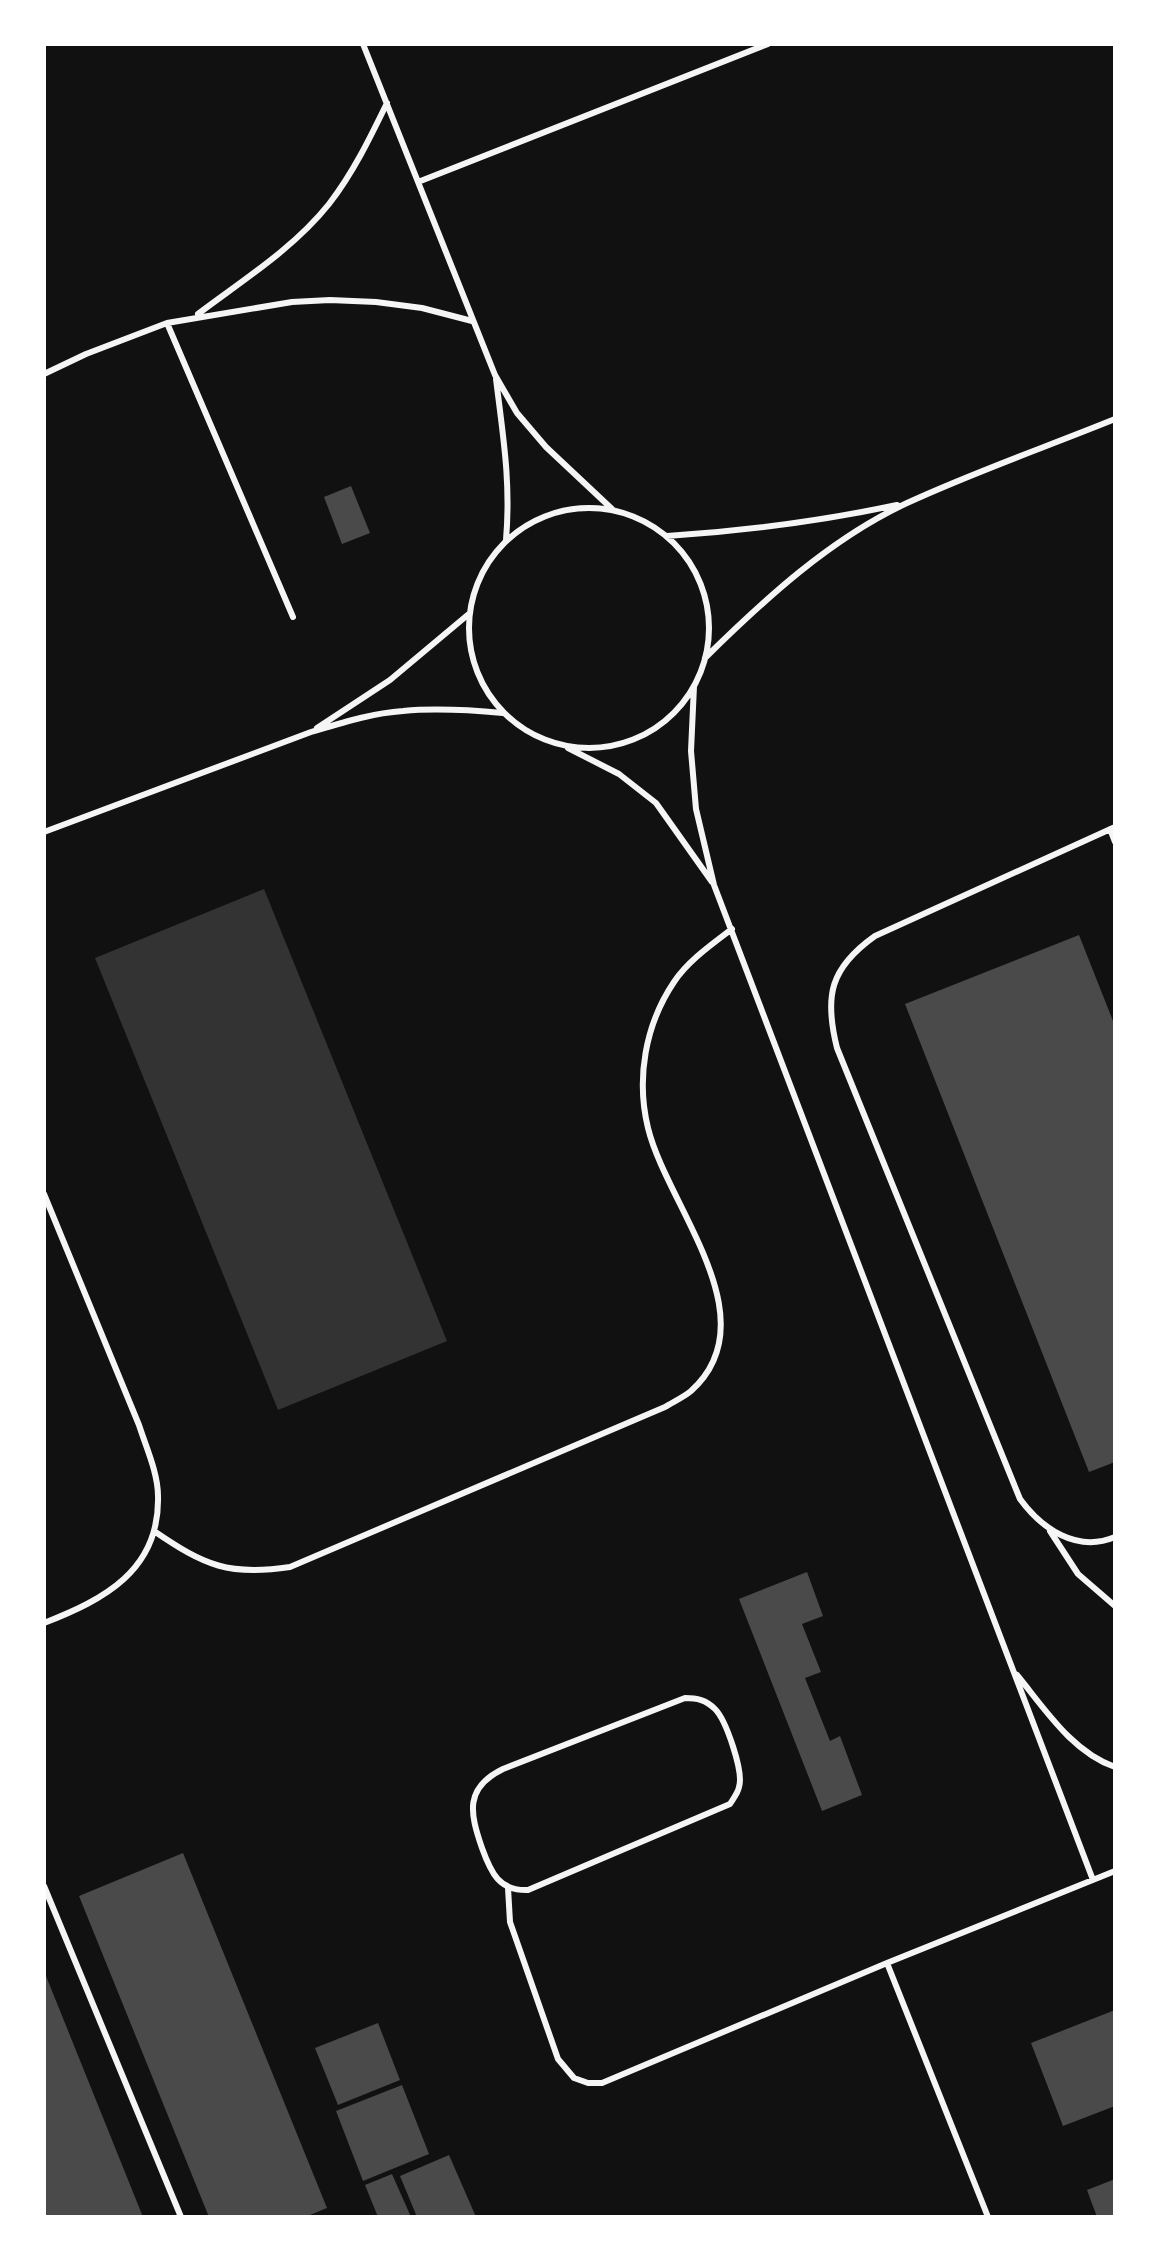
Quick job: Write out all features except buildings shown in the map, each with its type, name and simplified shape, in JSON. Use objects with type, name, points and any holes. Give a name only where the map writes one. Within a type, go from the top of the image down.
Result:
[{"type":"lane","points":[[363,44],[495,375],[517,413],[546,447],[612,509]]},
{"type":"lane","points":[[418,182],[768,44]]},
{"type":"lane","points":[[195,316],[276,256],[328,205],[355,166],[387,103]]},
{"type":"lane","points":[[44,374],[167,323],[292,302],[376,302],[422,308],[472,321]]},
{"type":"lane","points":[[167,323],[293,617]]},
{"type":"lane","points":[[495,375],[507,458],[509,499],[506,540]]},
{"type":"lane","points":[[705,658],[798,572],[850,536],[905,504],[1115,419]]},
{"type":"lane","points":[[667,536],[747,531],[826,520],[905,504]]},
{"type":"lane","points":[[566,746],[603,748],[639,737],[670,716],[694,686],[705,658],[709,625],[703,591],[689,561],[667,536],[641,519],[612,509],[584,507],[555,512],[529,523],[506,540],[489,561],[476,587],[470,613],[470,650],[482,683],[503,713],[532,734],[566,746],[619,774],[656,803],[714,885]]},
{"type":"lane","points":[[311,732],[390,680],[470,613]]},
{"type":"lane","points":[[694,686],[691,751],[696,809],[714,885],[1093,1880]]},
{"type":"lane","points":[[44,832],[311,732],[400,711],[451,709],[503,713]]},
{"type":"lane","points":[[1115,842],[1113,828],[875,936],[850,956],[841,968],[829,1010],[837,1048],[1020,1499],[1033,1517],[1050,1531],[1069,1539],[1089,1542],[1115,1537]]},
{"type":"lane","points":[[154,1531],[185,1553],[218,1567],[255,1572],[290,1567],[665,1407],[690,1392],[710,1370],[720,1343],[722,1314],[716,1286],[648,1130],[642,1091],[645,1053],[656,1015],[674,981],[699,955],[732,929]]},
{"type":"lane","points":[[44,1194],[139,1425],[158,1496],[154,1531],[140,1562],[116,1588],[80,1609],[44,1623]]},
{"type":"lane","points":[[1050,1531],[1078,1574],[1115,1606]]},
{"type":"lane","points":[[1013,1669],[1075,1744],[1103,1763],[1115,1767]]},
{"type":"lane","points":[[508,1888],[528,1890],[730,1804],[740,1786],[741,1775],[724,1723],[713,1706],[695,1698],[685,1698],[491,1775],[480,1785],[474,1797],[474,1825],[493,1875],[508,1888],[510,1922],[558,2059],[574,2078],[588,2083],[602,2083],[1115,1871]]},
{"type":"lane","points":[[44,1886],[181,2217]]},
{"type":"lane","points":[[887,1963],[988,2217]]},
{"type":"shaded area","points":[[264,889],[447,1341],[278,1410],[95,958]]}]
